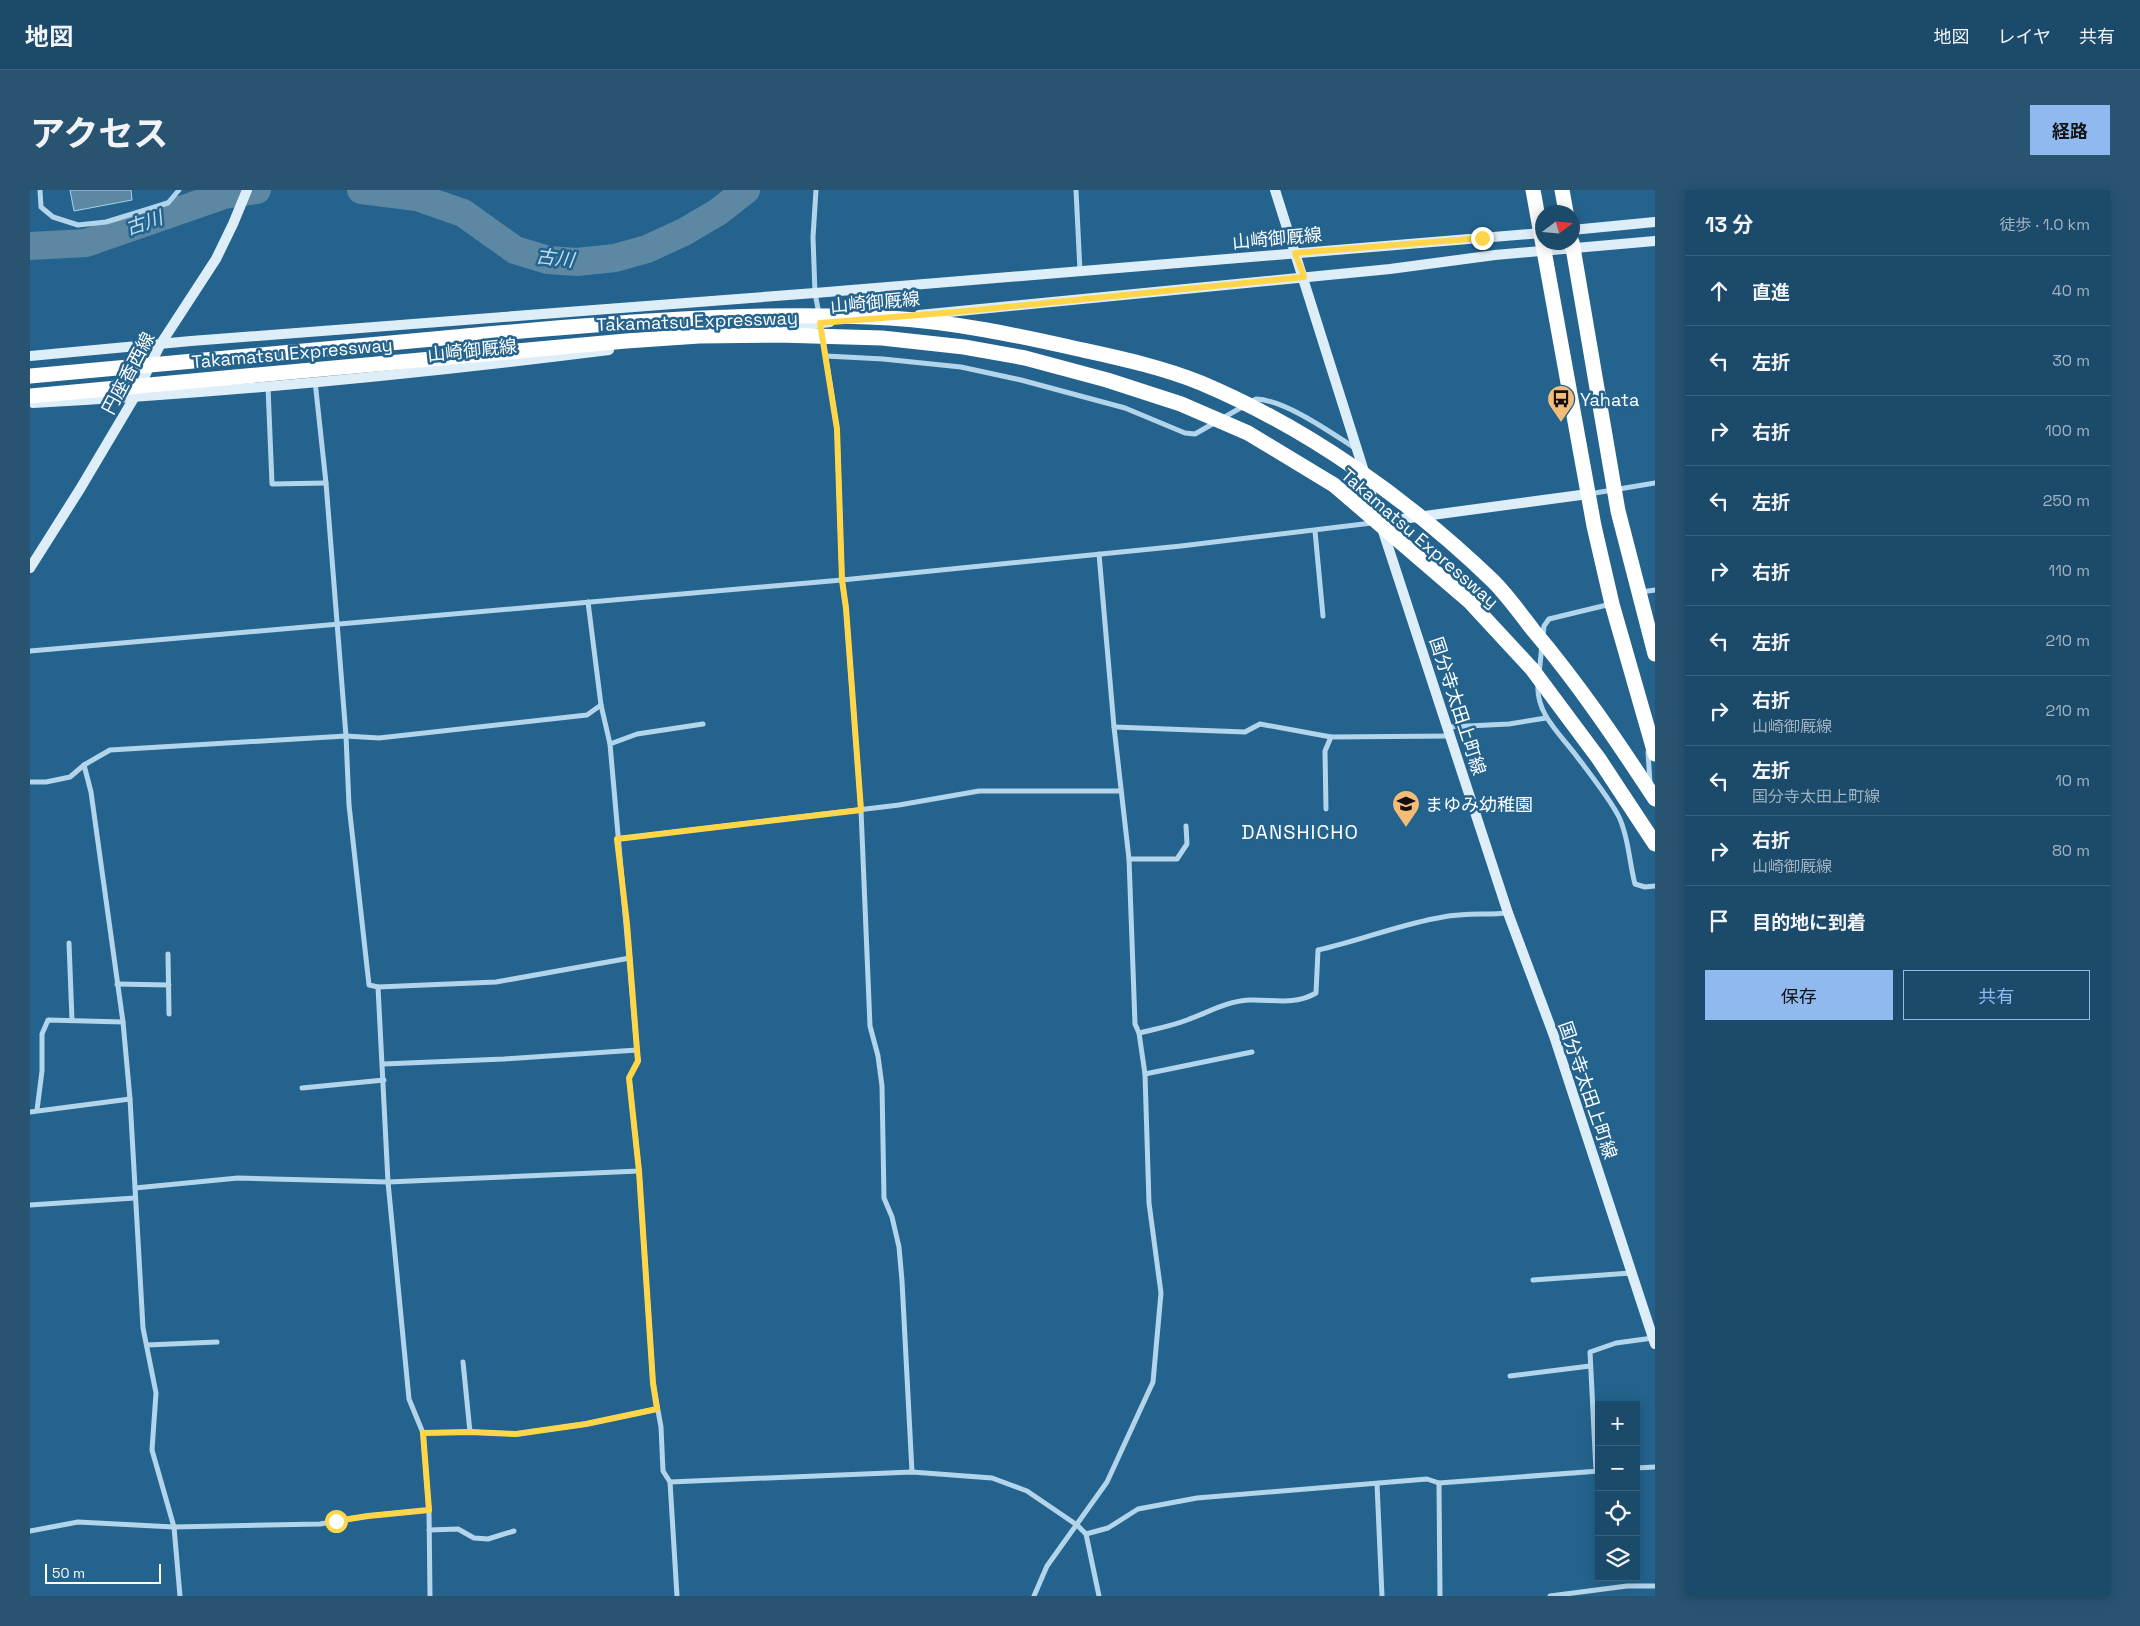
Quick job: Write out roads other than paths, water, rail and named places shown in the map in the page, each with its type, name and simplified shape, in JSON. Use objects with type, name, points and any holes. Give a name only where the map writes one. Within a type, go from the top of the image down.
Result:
[{"type":"highway","points":[[1533,190],[1536,205]]},
{"type":"highway","points":[[1562,190],[1565,205]]},
{"type":"highway","points":[[1573,250],[1615,490],[1638,592],[1655,654]]},
{"type":"highway","points":[[1544,251],[1588,494],[1612,604],[1655,754]]},
{"type":"highway","name":"Takamatsu Expressway","points":[[30,376],[614,324],[778,315],[892,318],[967,326],[1124,359],[1199,382],[1272,418],[1347,462],[1428,524],[1495,583],[1532,628],[1619,745],[1655,799]]},
{"type":"highway","name":"Takamatsu Expressway","points":[[30,396],[626,341],[699,336],[768,335],[882,338],[1025,358],[1107,380],[1182,404],[1248,433],[1334,485],[1469,602],[1532,669],[1599,759],[1655,844]]},
{"type":"main road","name":"円座香西線","points":[[30,568],[134,398],[160,344],[216,259],[242,205],[247,190]]},
{"type":"main road","name":"国分寺太田上町線","points":[[1275,190],[1380,522],[1508,914],[1554,1036],[1654,1341]]},
{"type":"main road","points":[[1580,229],[1655,222]]},
{"type":"main road","name":"山崎御厩線","points":[[30,356],[191,340],[816,293],[1535,234]]},
{"type":"main road","name":"山崎御厩線","points":[[1580,245],[1655,241]]},
{"type":"main road","name":"山崎御厩線","points":[[30,403],[134,398],[478,366],[820,323],[956,312],[1390,269],[1549,250]]},
{"type":"main road","points":[[1380,522],[1588,494]]},
{"type":"street","points":[[40,190],[41,206],[53,217],[78,225],[106,222],[168,203],[179,190]]},
{"type":"street","points":[[816,190],[813,237],[816,293],[837,429],[842,580],[846,608],[861,810],[870,1026],[878,1056],[882,1086],[884,1198],[892,1218],[899,1247],[912,1472]]},
{"type":"street","points":[[1076,190],[1080,271]]},
{"type":"street","points":[[826,356],[883,359],[961,368],[1021,380],[1124,408],[1185,433],[1195,434],[1256,399],[1266,400],[1313,421],[1358,449]]},
{"type":"street","points":[[316,381],[346,736],[349,805],[369,986],[496,982],[630,958]]},
{"type":"street","points":[[268,386],[272,484],[326,482]]},
{"type":"street","points":[[1588,494],[1655,483]]},
{"type":"street","points":[[30,651],[842,580],[1315,531],[1380,522]]},
{"type":"street","points":[[1315,531],[1323,616]]},
{"type":"street","points":[[1034,1596],[1046,1566],[1078,1525],[1107,1482],[1153,1382],[1161,1294],[1149,1203],[1145,1074],[1139,1033],[1135,1024],[1129,859],[1114,727],[1099,554]]},
{"type":"street","points":[[1638,592],[1655,590]]},
{"type":"street","points":[[588,602],[601,705],[610,744],[617,839],[630,958],[638,1061],[629,1078],[639,1171],[653,1383],[661,1427],[663,1471],[670,1482],[677,1596]]},
{"type":"street","points":[[1612,604],[1549,619],[1544,626],[1538,690],[1540,703],[1546,718],[1576,754],[1618,816],[1626,838],[1635,884],[1645,887],[1655,886]]},
{"type":"street","points":[[30,782],[46,782],[70,777],[84,765],[110,750],[346,736],[380,738],[587,715],[601,705]]},
{"type":"street","points":[[1114,727],[1244,732],[1260,724],[1331,737],[1449,732],[1546,718]]},
{"type":"street","points":[[610,744],[637,734],[703,724]]},
{"type":"street","points":[[1647,731],[1650,780],[1655,808]]},
{"type":"street","points":[[1326,809],[1325,751],[1331,737]]},
{"type":"street","points":[[84,765],[90,792],[118,984],[130,1099],[143,1328],[156,1393],[152,1450],[174,1526],[180,1596]]},
{"type":"street","points":[[617,839],[861,810],[980,791],[1121,791]]},
{"type":"street","points":[[1129,859],[1177,859],[1187,844],[1186,826]]},
{"type":"street","points":[[1139,1033],[1186,1021],[1222,1006],[1248,1000],[1277,1002],[1304,999],[1316,992],[1318,950],[1352,943],[1386,930],[1445,916],[1508,914]]},
{"type":"street","points":[[69,943],[72,1020]]},
{"type":"street","points":[[168,954],[169,1014]]},
{"type":"street","points":[[118,984],[169,985]]},
{"type":"street","points":[[378,987],[388,1182],[409,1399],[423,1433],[429,1510],[430,1596]]},
{"type":"street","points":[[37,1110],[42,1071],[42,1034],[48,1020],[122,1022]]},
{"type":"street","points":[[383,1064],[513,1059],[637,1050]]},
{"type":"street","points":[[1145,1074],[1252,1052]]},
{"type":"street","points":[[302,1088],[384,1080]]},
{"type":"street","points":[[30,1112],[130,1099]]},
{"type":"street","points":[[135,1188],[238,1178],[388,1182],[639,1171]]},
{"type":"street","points":[[30,1205],[135,1198]]},
{"type":"street","points":[[1533,1280],[1632,1273]]},
{"type":"street","points":[[1595,1446],[1590,1352],[1616,1343],[1654,1341]]},
{"type":"street","points":[[146,1344],[217,1342]]},
{"type":"street","points":[[463,1362],[470,1432]]},
{"type":"street","points":[[1510,1376],[1590,1366]]},
{"type":"street","points":[[423,1433],[470,1432],[516,1434],[586,1424],[657,1409]]},
{"type":"street","points":[[1640,1468],[1655,1467]]},
{"type":"street","points":[[1086,1534],[1108,1528],[1138,1510],[1197,1498],[1427,1479],[1439,1483],[1595,1471]]},
{"type":"street","points":[[670,1482],[912,1472],[992,1478],[1027,1491],[1078,1525],[1086,1534],[1099,1596]]},
{"type":"street","points":[[1439,1483],[1440,1596]]},
{"type":"street","points":[[1377,1484],[1382,1596]]},
{"type":"street","points":[[30,1531],[78,1522],[174,1526],[320,1524],[368,1516],[429,1510]]},
{"type":"street","points":[[429,1530],[458,1529],[474,1538],[488,1539],[514,1531]]},
{"type":"street","points":[[1550,1596],[1627,1586],[1655,1586]]},
{"type":"water","points":[[70,190],[131,190],[132,200],[74,211]]},
{"type":"waterway","name":"古川","points":[[30,246],[86,243],[224,195],[257,190]]},
{"type":"waterway","name":"古川","points":[[361,190],[417,197],[463,213],[515,250],[548,260],[577,262],[615,258],[647,249],[684,232],[718,212],[746,190]]},
{"type":"place","name":"Yahata","points":[[1561,423]]},
{"type":"place","name":"まゆみ幼稚園","points":[[1406,828]]},
{"type":"district","name":"DANSHICHO","points":[[1300,832]]}]
